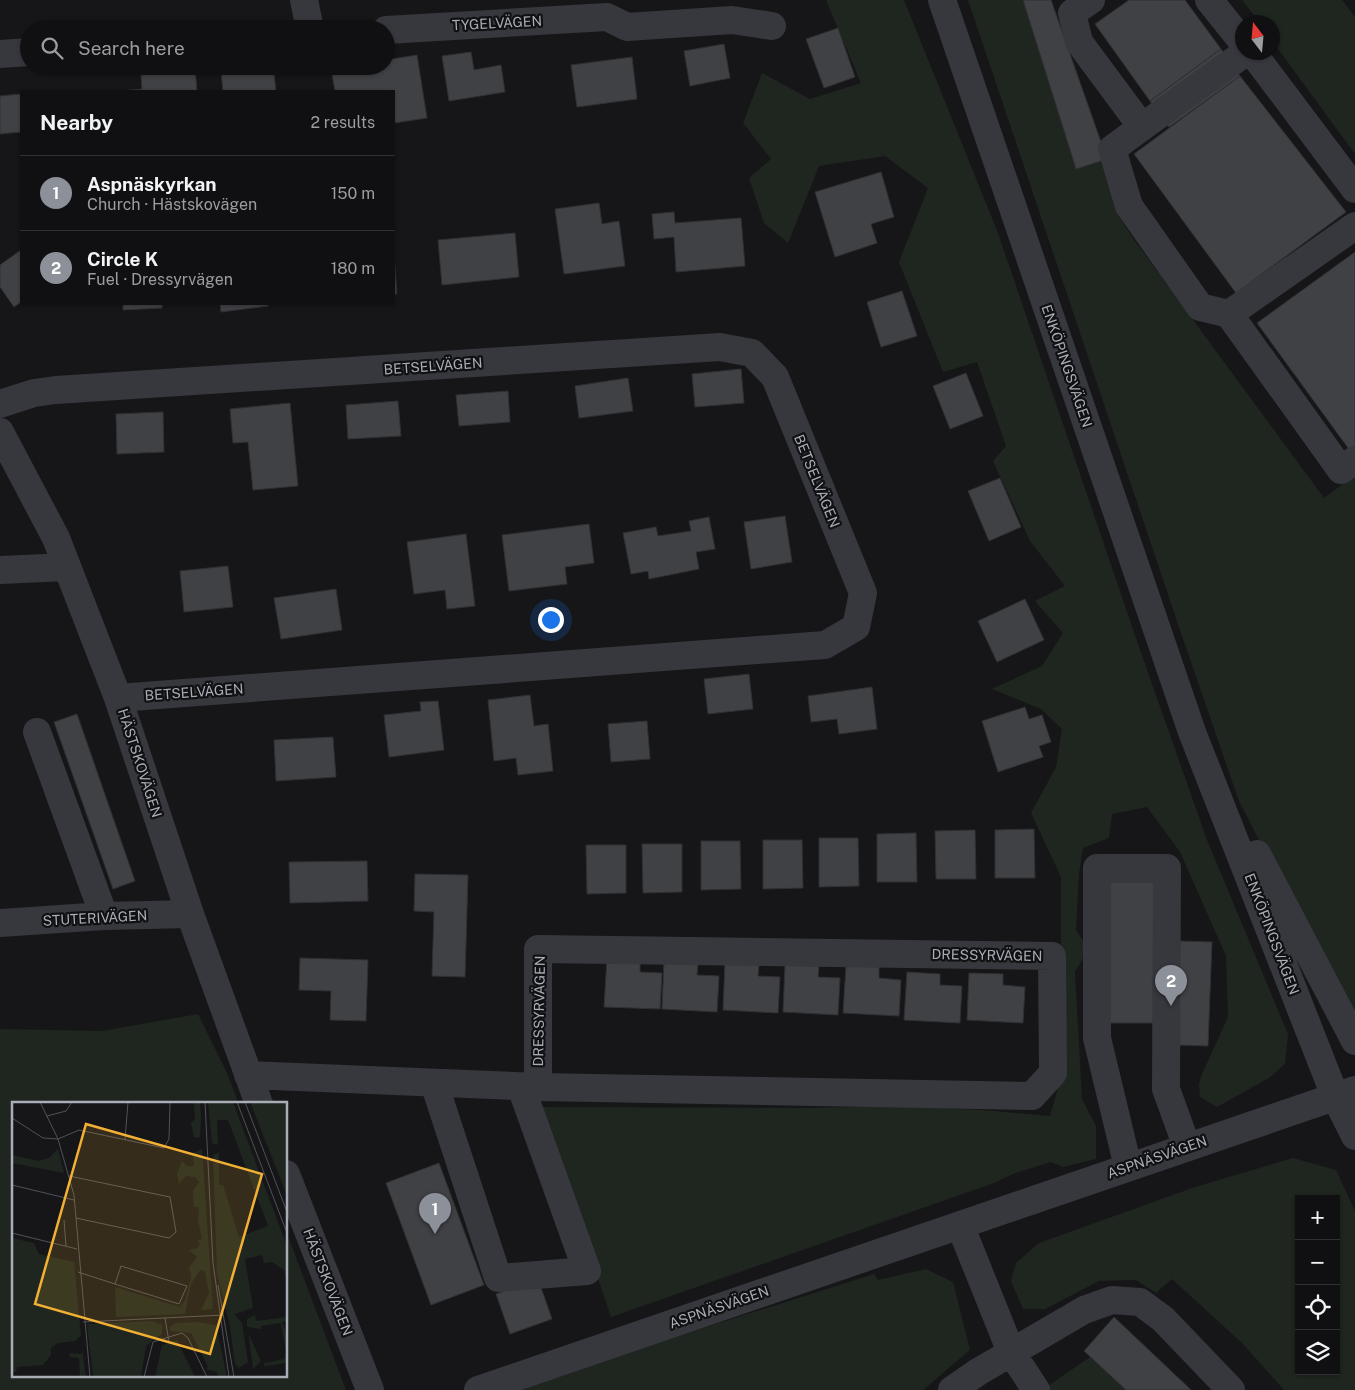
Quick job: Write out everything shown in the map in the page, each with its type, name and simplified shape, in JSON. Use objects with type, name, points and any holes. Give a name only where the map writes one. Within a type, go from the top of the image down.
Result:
[{"type":"street","points":[[304,0],[308,20]]},
{"type":"street","name":"ENKÖPINGSVÄGEN","points":[[942,0],[1192,732],[1345,1093],[1355,1136]]},
{"type":"street","points":[[1092,0],[1072,13],[1079,42],[1142,127]]},
{"type":"street","points":[[1208,0],[1235,33]]},
{"type":"street","points":[[609,9],[626,27],[732,20],[772,26]]},
{"type":"street","name":"TYGELVÄGEN","points":[[395,29],[609,9]]},
{"type":"street","points":[[0,54],[20,53]]},
{"type":"street","points":[[1235,60],[1112,149],[1129,206],[1200,307],[1229,314],[1341,470],[1355,460]]},
{"type":"street","points":[[1258,60],[1355,190]]},
{"type":"street","points":[[1229,314],[1355,226]]},
{"type":"street","name":"BETSELVÄGEN","points":[[0,404],[34,392],[56,390],[720,347],[752,353],[775,377],[863,593],[856,627],[826,645],[118,698]]},
{"type":"street","name":"HÄSTSKOVÄGEN","points":[[0,432],[56,538],[118,698],[190,914],[258,1102]]},
{"type":"street","points":[[0,570],[67,567]]},
{"type":"street","points":[[37,732],[104,916]]},
{"type":"street","name":"ENKÖPINGSVÄGEN","points":[[1192,732],[1355,1041]]},
{"type":"street","points":[[1128,1167],[1097,1038],[1096,868],[1167,868],[1166,1089],[1187,1147]]},
{"type":"street","name":"STUTERIVÄGEN","points":[[0,923],[104,916],[190,914]]},
{"type":"street","name":"DRESSYRVÄGEN","points":[[248,1075],[530,1087],[1032,1096],[1053,1073],[1052,956],[538,949],[530,1087]]},
{"type":"street","points":[[434,1083],[498,1278],[587,1271],[530,1087]]},
{"type":"street","name":"ASPNÄSVÄGEN","points":[[478,1390],[1345,1093]]},
{"type":"street","name":"HÄSTSKOVÄGEN","points":[[288,1179],[370,1390]]},
{"type":"street","points":[[960,1225],[1012,1352],[1036,1390]]},
{"type":"street","points":[[952,1390],[1084,1310],[1112,1300],[1140,1302],[1163,1320],[1231,1390]]},
{"type":"shaded area","points":[[826,0],[904,0],[998,233],[1207,840],[1288,1034],[1285,1064],[1269,1078],[1217,1107],[1200,1097],[1199,1084],[1202,1074],[1228,1017],[1226,956],[1180,852],[1147,807],[1112,814],[1109,838],[1083,848],[1079,874],[1076,930],[1088,949],[1075,972],[1082,1099],[1096,1126],[1096,1159],[1063,1167],[1051,1162],[1015,1173],[994,1183],[611,1317],[540,1107],[806,1108],[891,1106],[983,1110],[1050,1116],[1066,1060],[1061,946],[1061,877],[1031,813],[1056,767],[1062,729],[1041,709],[992,689],[1042,666],[1063,633],[1035,601],[1065,586],[1030,541],[993,461],[1006,446],[977,362],[943,372],[899,262],[928,188],[885,156],[819,166],[788,243],[764,223],[749,178],[771,159],[743,123],[762,73],[810,99],[861,83]]},
{"type":"shaded area","points":[[968,0],[1023,0],[1076,169],[1101,161],[1118,215],[1132,237],[1324,498],[1355,475],[1355,1019],[1304,928],[1239,801]]},
{"type":"shaded area","points":[[1242,0],[1342,0],[1355,17],[1355,154],[1280,52],[1280,15],[1254,15]]},
{"type":"shaded area","points":[[198,1014],[227,1073],[238,1102],[12,1102],[12,1378],[288,1378],[288,1236],[346,1390],[0,1390],[0,1029],[102,1031]]},
{"type":"shaded area","points":[[1293,1158],[1336,1170],[1355,1211],[1355,1390],[1284,1390],[1243,1344],[1172,1279],[1156,1293],[1136,1280],[1099,1281],[1045,1309],[1023,1309],[1011,1281],[1016,1263],[1039,1243],[1195,1187]]},
{"type":"shaded area","points":[[926,1269],[953,1282],[970,1350],[923,1390],[507,1390],[874,1274],[878,1280]]},
{"type":"shaded area","points":[[1090,1357],[1126,1390],[1042,1390]]},
{"type":"building","points":[[1023,0],[1051,0],[1107,159],[1076,169]]},
{"type":"building","points":[[1129,0],[1185,0],[1221,49],[1150,101],[1095,24]]},
{"type":"building","points":[[838,28],[855,77],[824,88],[806,39]]},
{"type":"building","points":[[724,44],[730,78],[690,86],[684,51]]},
{"type":"building","points":[[1221,49],[1240,76],[1169,127],[1150,101]]},
{"type":"building","points":[[471,52],[474,70],[501,65],[505,92],[449,101],[442,56]]},
{"type":"building","points":[[417,55],[427,118],[395,123],[395,90],[335,90],[332,75],[395,75],[395,59]]},
{"type":"building","points":[[632,57],[637,99],[577,107],[571,65]]},
{"type":"building","points":[[141,75],[196,75],[197,90],[130,90],[142,89]]},
{"type":"building","points":[[221,75],[274,75],[276,90],[223,90]]},
{"type":"building","points":[[1240,76],[1346,212],[1236,293],[1134,154]]},
{"type":"building","points":[[20,94],[20,132],[0,134],[0,96]]},
{"type":"building","points":[[881,172],[894,217],[871,224],[877,243],[835,257],[815,192]]},
{"type":"building","points":[[599,203],[602,224],[619,221],[625,266],[564,274],[555,209]]},
{"type":"building","points":[[674,212],[675,223],[741,218],[745,266],[676,272],[674,237],[654,239],[652,214]]},
{"type":"building","points":[[515,233],[519,277],[442,285],[438,240]]},
{"type":"building","points":[[20,251],[20,303],[14,307],[0,287],[0,265]]},
{"type":"building","points":[[1355,252],[1355,449],[1351,452],[1257,323]]},
{"type":"building","points":[[395,267],[397,294],[395,294]]},
{"type":"building","points":[[902,291],[917,336],[881,347],[867,302]]},
{"type":"building","points":[[123,305],[162,305],[162,308],[123,310]]},
{"type":"building","points":[[220,305],[268,305],[268,306],[221,312]]},
{"type":"building","points":[[741,369],[744,403],[695,407],[692,374]]},
{"type":"building","points":[[966,373],[983,416],[950,429],[933,386]]},
{"type":"building","points":[[628,378],[633,411],[579,418],[575,386]]},
{"type":"building","points":[[508,391],[510,422],[459,426],[456,395]]},
{"type":"building","points":[[398,401],[401,436],[348,439],[346,405]]},
{"type":"building","points":[[290,403],[298,486],[253,490],[248,442],[233,443],[230,409]]},
{"type":"building","points":[[163,412],[164,452],[117,454],[116,414]]},
{"type":"building","points":[[1000,478],[1021,527],[989,541],[968,491]]},
{"type":"building","points":[[785,516],[792,562],[751,569],[744,522]]},
{"type":"building","points":[[709,517],[715,549],[696,552],[699,569],[649,579],[648,571],[631,574],[623,533],[656,527],[658,536],[691,531],[689,521]]},
{"type":"building","points":[[589,524],[594,563],[565,567],[567,584],[509,591],[502,535]]},
{"type":"building","points":[[466,534],[475,606],[447,609],[445,590],[414,594],[407,542]]},
{"type":"building","points":[[228,566],[233,607],[184,612],[180,571]]},
{"type":"building","points":[[336,589],[342,630],[281,639],[274,598]]},
{"type":"building","points":[[1025,599],[1044,640],[997,662],[978,621]]},
{"type":"building","points":[[749,674],[753,709],[708,714],[704,679]]},
{"type":"building","points":[[872,687],[877,729],[839,734],[837,719],[811,722],[808,696]]},
{"type":"building","points":[[530,695],[534,726],[548,724],[553,771],[518,775],[516,758],[494,761],[488,700]]},
{"type":"building","points":[[438,701],[444,750],[389,757],[384,715],[421,711],[420,702]]},
{"type":"building","points":[[1025,707],[1029,719],[1042,715],[1051,742],[1039,746],[1043,757],[998,772],[982,721]]},
{"type":"building","points":[[77,714],[135,881],[113,889],[54,722]]},
{"type":"building","points":[[647,721],[650,759],[611,762],[608,724]]},
{"type":"building","points":[[333,737],[336,777],[276,781],[274,740]]},
{"type":"building","points":[[1034,829],[1035,878],[995,878],[995,830]]},
{"type":"building","points":[[975,830],[976,879],[936,879],[935,831]]},
{"type":"building","points":[[916,833],[917,882],[877,882],[877,834]]},
{"type":"building","points":[[819,838],[858,838],[859,886],[819,887]]},
{"type":"building","points":[[763,840],[802,840],[803,888],[763,889]]},
{"type":"building","points":[[701,841],[740,841],[741,889],[701,890]]},
{"type":"building","points":[[642,844],[682,844],[682,892],[643,893]]},
{"type":"building","points":[[586,845],[626,845],[626,893],[587,894]]},
{"type":"building","points":[[367,861],[368,901],[290,903],[289,862]]},
{"type":"building","points":[[415,874],[468,875],[465,977],[432,976],[434,912],[414,911]]},
{"type":"building","points":[[1107,882],[1157,882],[1158,1023],[1108,1023]]},
{"type":"building","points":[[1180,941],[1212,942],[1208,1046],[1177,1045]]},
{"type":"building","points":[[300,958],[368,960],[366,1021],[330,1020],[331,991],[299,990]]},
{"type":"building","points":[[607,959],[640,961],[640,972],[662,973],[660,1009],[604,1007]]},
{"type":"building","points":[[664,962],[698,964],[697,975],[719,976],[717,1012],[662,1009]]},
{"type":"building","points":[[725,963],[759,965],[758,976],[780,977],[778,1013],[723,1010]]},
{"type":"building","points":[[785,965],[819,966],[818,977],[840,978],[838,1015],[783,1012]]},
{"type":"building","points":[[846,966],[879,967],[879,978],[901,980],[899,1016],[843,1013]]},
{"type":"building","points":[[907,972],[940,974],[940,985],[962,986],[960,1023],[904,1020]]},
{"type":"building","points":[[969,973],[1003,974],[1003,985],[1025,987],[1023,1023],[967,1020]]},
{"type":"building","points":[[439,1163],[484,1285],[431,1305],[386,1183]]},
{"type":"building","points":[[538,1279],[552,1319],[510,1334],[496,1294]]},
{"type":"building","points":[[1114,1317],[1191,1390],[1126,1390],[1084,1351]]},
{"type":"place","name":"Circle K","points":[[1171,1006]]},
{"type":"place","name":"Aspnäskyrkan","points":[[435,1234]]}]
